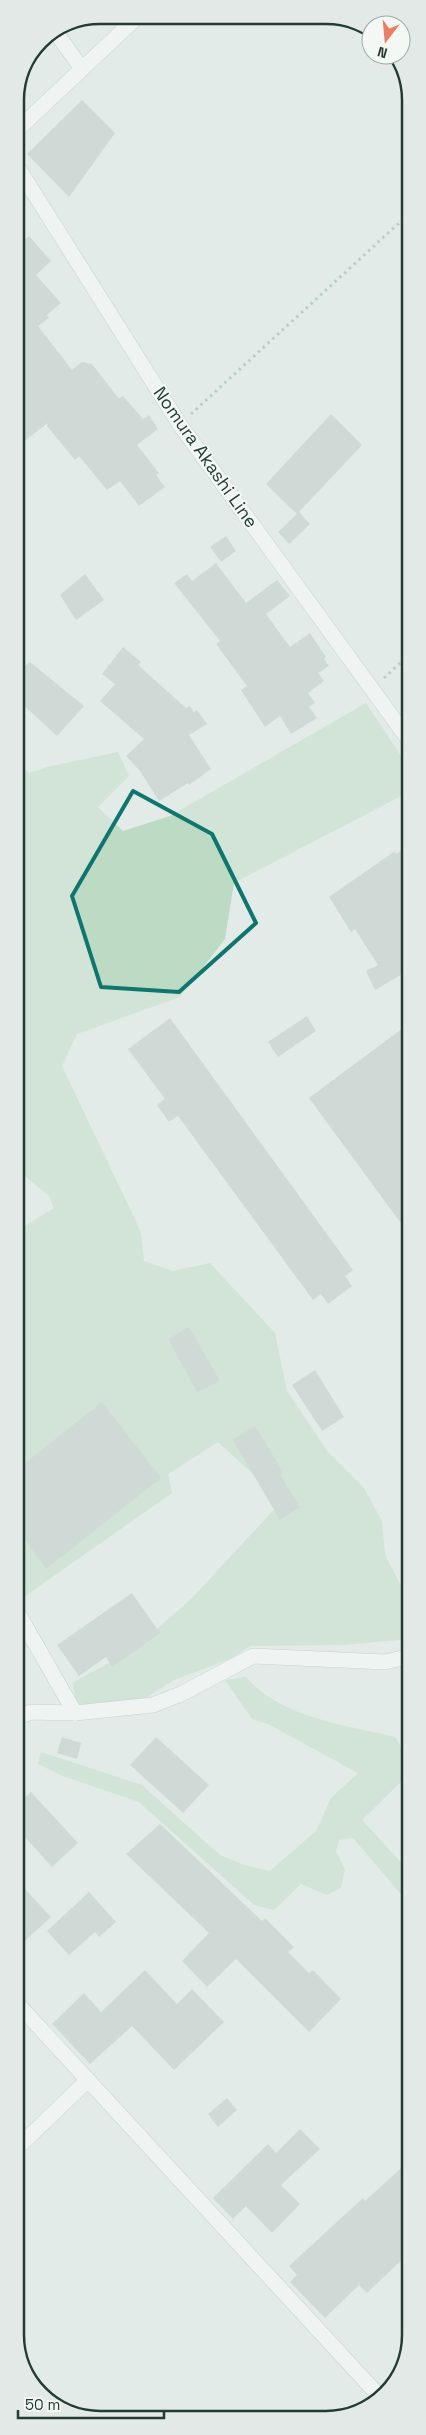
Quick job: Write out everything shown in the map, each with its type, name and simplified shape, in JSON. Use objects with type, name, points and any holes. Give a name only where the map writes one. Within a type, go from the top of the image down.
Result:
[{"type":"street","points":[[24,124],[130,24]]},
{"type":"street","points":[[58,36],[82,69]]},
{"type":"street","name":"Nomura Akashi Line","points":[[24,177],[180,425],[320,615],[402,731]]},
{"type":"street","points":[[24,1624],[75,1713]]},
{"type":"street","points":[[24,1715],[31,1712],[75,1713],[153,1705],[181,1694],[253,1656],[385,1662],[402,1658]]},
{"type":"street","points":[[24,2011],[376,2393]]},
{"type":"street","points":[[24,2141],[88,2080]]},
{"type":"path","points":[[180,425],[402,220]]},
{"type":"path","points":[[372,690],[402,662]]},
{"type":"highlighted area","points":[[133,791],[212,834],[256,923],[179,992],[101,987],[72,896]]},
{"type":"green space","points":[[366,703],[402,757],[402,796],[234,883],[225,939],[180,997],[77,1034],[62,1066],[141,1232],[144,1261],[173,1271],[210,1263],[275,1333],[287,1391],[327,1451],[364,1488],[382,1521],[385,1555],[402,1588],[402,1640],[342,1645],[250,1646],[232,1658],[174,1680],[139,1702],[78,1709],[72,1683],[133,1650],[191,1599],[282,1501],[218,1442],[168,1474],[172,1493],[24,1597],[24,1226],[54,1208],[49,1196],[24,1175],[24,769],[29,773],[47,767],[118,752],[129,776],[98,807],[123,831],[170,816]]},
{"type":"green space","points":[[246,1677],[260,1691],[295,1711],[335,1724],[395,1737],[402,1749],[402,1781],[362,1820],[402,1863],[402,1895],[353,1838],[339,1840],[336,1851],[345,1869],[341,1888],[327,1895],[301,1884],[274,1910],[254,1905],[139,1802],[60,1775],[38,1764],[41,1752],[142,1785],[220,1855],[244,1865],[270,1871],[316,1831],[331,1798],[358,1773],[268,1724],[252,1719],[225,1680]]},
{"type":"building","points":[[82,100],[115,133],[69,197],[27,154]]},
{"type":"building","points":[[29,236],[51,261],[36,275],[61,303],[47,315],[49,318],[38,326],[72,370],[82,362],[92,364],[119,399],[123,396],[143,419],[149,415],[158,429],[137,445],[159,473],[156,475],[165,487],[139,506],[120,481],[107,490],[79,456],[75,460],[47,426],[48,423],[24,441],[24,240]]},
{"type":"building","points":[[331,414],[362,445],[297,514],[266,484]]},
{"type":"building","points":[[299,512],[310,524],[289,544],[278,532]]},
{"type":"building","points":[[226,536],[236,551],[221,562],[210,547]]},
{"type":"building","points":[[216,563],[246,603],[277,580],[290,596],[266,614],[290,647],[310,633],[326,657],[324,659],[329,666],[318,673],[324,681],[308,693],[315,703],[309,707],[317,718],[291,734],[280,716],[265,727],[241,690],[247,686],[216,644],[220,641],[174,583],[187,574],[192,581]]},
{"type":"building","points":[[85,574],[104,600],[76,620],[60,595]]},
{"type":"building","points":[[123,647],[141,662],[138,665],[186,708],[190,706],[194,712],[197,710],[207,724],[189,735],[211,769],[189,785],[188,783],[159,801],[140,771],[126,756],[144,739],[100,701],[115,684],[102,674]]},
{"type":"building","points":[[30,662],[84,706],[57,736],[24,706],[24,663],[26,665]]},
{"type":"building","points":[[402,850],[402,974],[375,990],[366,971],[378,965],[355,929],[351,932],[329,897],[395,851],[396,854]]},
{"type":"building","points":[[307,1016],[316,1031],[278,1057],[268,1042]]},
{"type":"building","points":[[170,1018],[353,1270],[345,1276],[352,1286],[328,1304],[321,1294],[313,1300],[178,1116],[169,1122],[157,1105],[165,1099],[128,1049]]},
{"type":"building","points":[[402,1029],[402,1225],[309,1098]]},
{"type":"building","points":[[189,1327],[220,1381],[197,1392],[168,1339]]},
{"type":"building","points":[[315,1370],[344,1417],[322,1431],[292,1385]]},
{"type":"building","points":[[102,1402],[161,1478],[46,1569],[24,1538],[24,1464]]},
{"type":"building","points":[[255,1426],[283,1472],[280,1474],[300,1507],[280,1520],[233,1440]]},
{"type":"building","points":[[132,1593],[160,1633],[112,1667],[106,1657],[79,1676],[57,1645]]},
{"type":"building","points":[[62,1737],[81,1743],[77,1759],[57,1753]]},
{"type":"building","points":[[156,1737],[209,1785],[183,1813],[130,1765]]},
{"type":"building","points":[[31,1792],[78,1843],[52,1867],[24,1836],[24,1798]]},
{"type":"building","points":[[160,1824],[262,1921],[265,1918],[294,1947],[288,1952],[309,1973],[313,1970],[341,1999],[309,2032],[236,1959],[207,1987],[182,1961],[209,1933],[126,1854]]},
{"type":"building","points":[[24,1888],[51,1917],[24,1942]]},
{"type":"building","points":[[89,1892],[116,1922],[99,1937],[95,1932],[69,1955],[47,1931]]},
{"type":"building","points":[[145,1970],[177,2004],[192,1989],[224,2022],[174,2070],[132,2026],[90,2064],[52,2024],[84,1993],[101,2012]]},
{"type":"building","points":[[227,2098],[237,2110],[218,2127],[208,2114]]},
{"type":"building","points":[[300,2129],[320,2149],[281,2185],[300,2204],[272,2233],[246,2206],[233,2219],[213,2198],[268,2144],[276,2153]]},
{"type":"building","points":[[402,2167],[402,2260],[367,2293],[359,2285],[325,2318],[290,2282],[297,2275],[289,2266],[363,2198],[365,2201]]}]
